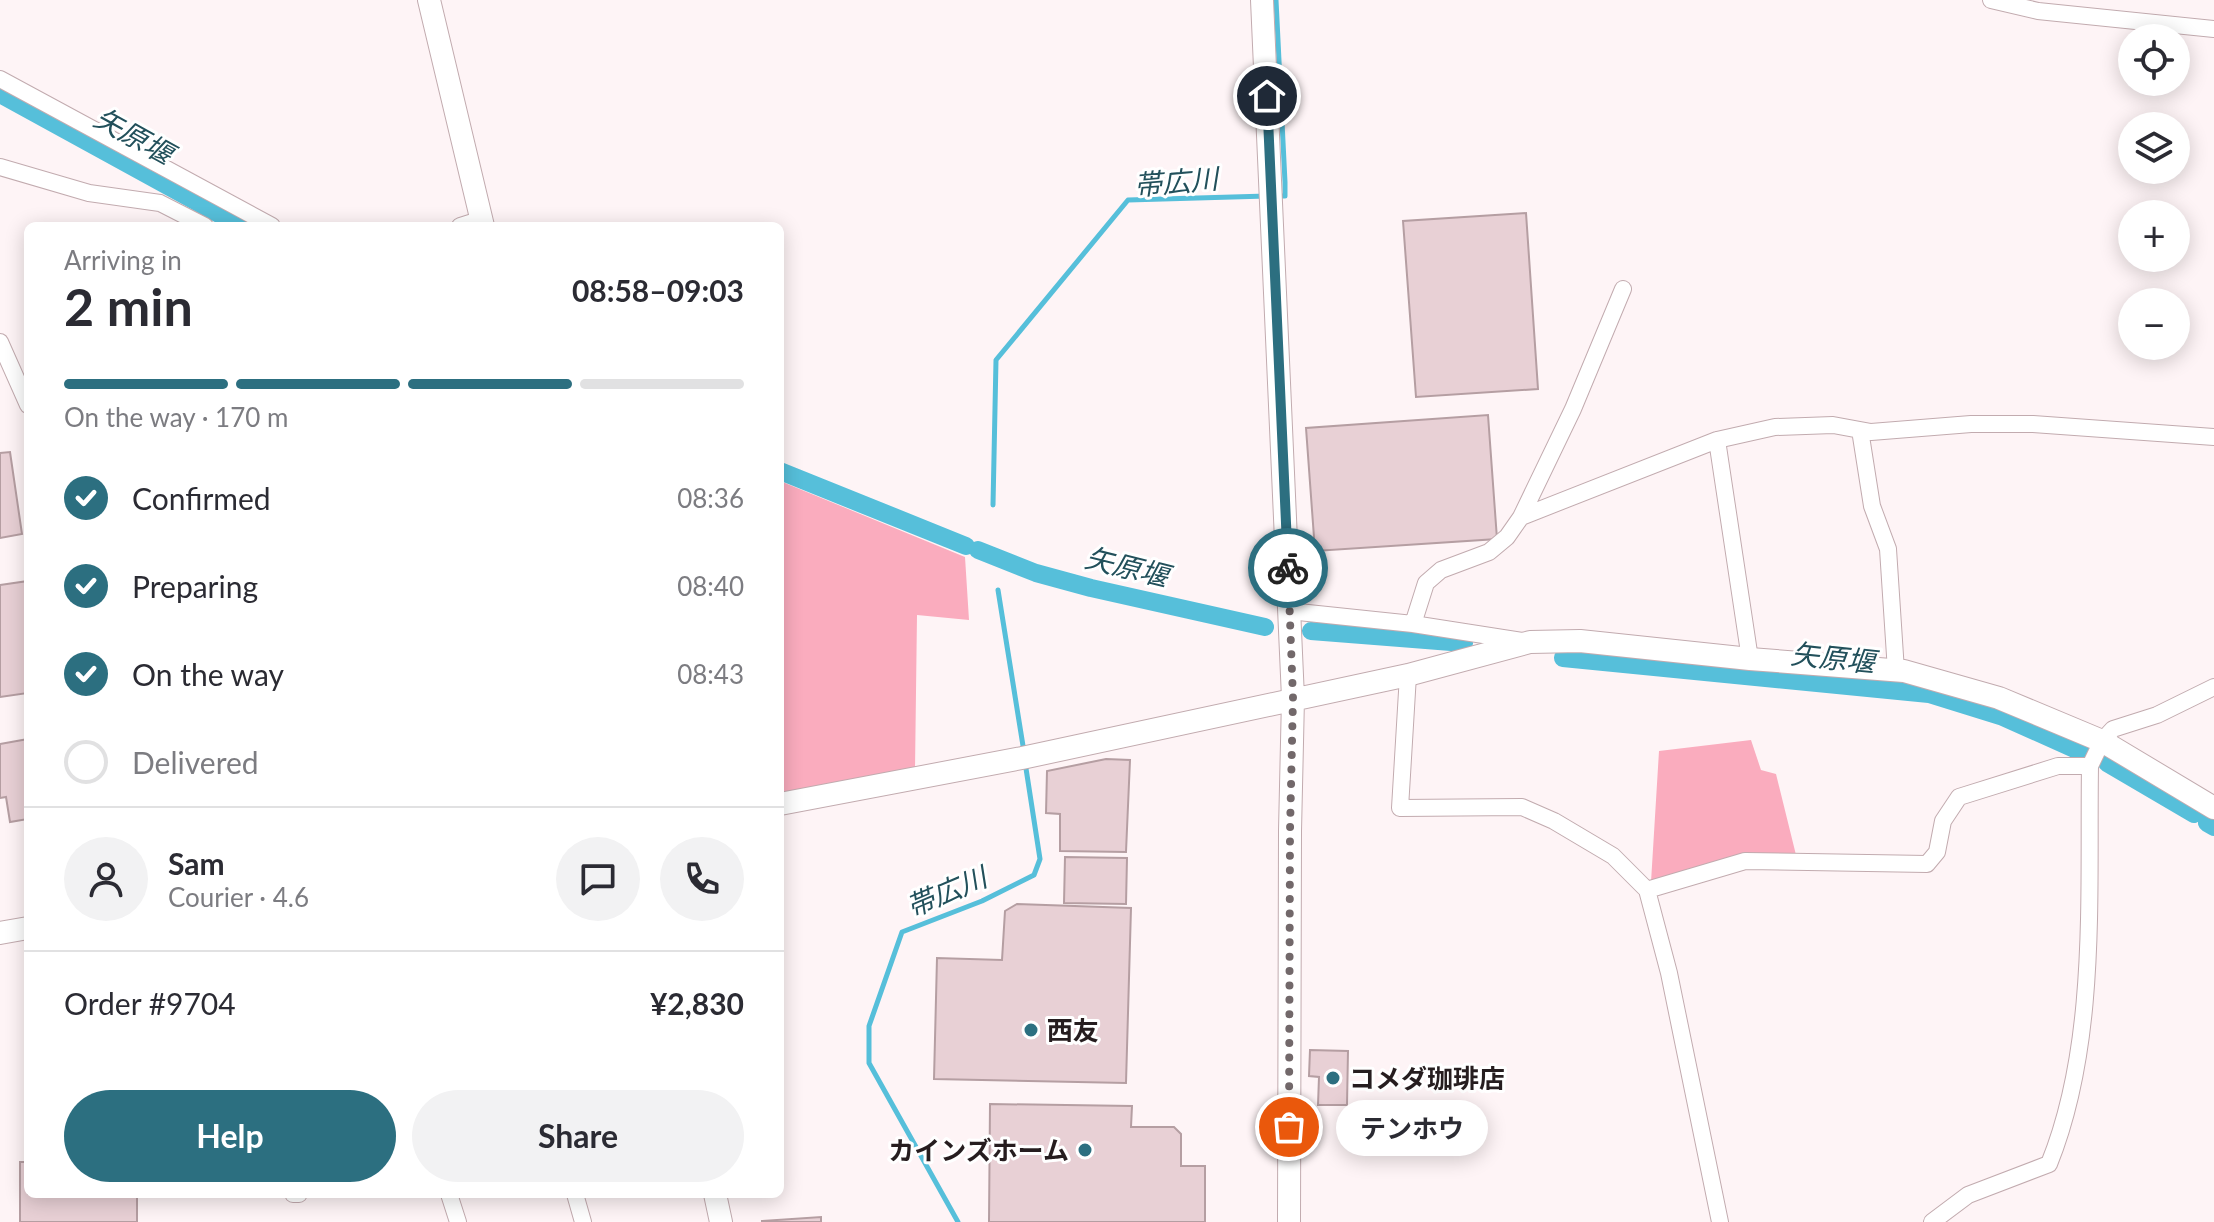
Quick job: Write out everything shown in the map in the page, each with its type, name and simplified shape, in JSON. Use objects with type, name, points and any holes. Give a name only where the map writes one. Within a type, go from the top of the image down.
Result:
[{"type":"street","points":[[429,0],[475,222]]},
{"type":"street","points":[[1262,0],[1293,698],[1289,1222]]},
{"type":"street","points":[[1991,0],[2038,11],[2214,29]]},
{"type":"street","points":[[0,79],[265,222]]},
{"type":"street","points":[[0,167],[89,193],[160,203],[197,222]]},
{"type":"street","points":[[1413,624],[1426,583],[1441,570],[1489,552],[1507,537],[1521,517],[1573,409],[1623,289]]},
{"type":"street","points":[[0,342],[24,396]]},
{"type":"street","points":[[1521,517],[1717,440],[1775,427],[1833,425],[1871,432],[1971,424],[2033,424],[2214,437]]},
{"type":"street","points":[[1860,430],[1872,506],[1888,549],[1896,671]]},
{"type":"street","points":[[1717,440],[1750,659]]},
{"type":"street","points":[[1289,611],[1413,624],[1530,642],[1580,641],[1896,671],[1999,698],[2102,741],[2214,808]]},
{"type":"street","points":[[784,803],[1022,758],[1408,675],[1530,642]]},
{"type":"street","points":[[1408,675],[1400,808],[1522,807],[1554,821],[1613,856],[1647,890],[1669,973],[1720,1222]]},
{"type":"street","points":[[1932,1222],[1968,1195],[2049,1164],[2063,1129],[2078,1056],[2087,955],[2090,766],[2102,741],[2113,729],[2157,715],[2214,687]]},
{"type":"street","points":[[1647,890],[1745,861],[1927,864],[1937,852],[1943,821],[1959,797],[2058,766],[2090,766]]},
{"type":"street","points":[[0,933],[24,929]]},
{"type":"street","points":[[450,1198],[458,1222]]},
{"type":"street","points":[[576,1198],[583,1222]]},
{"type":"street","points":[[716,1198],[721,1222]]},
{"type":"shaded area","points":[[784,483],[965,557],[969,620],[917,615],[915,769],[784,794]]},
{"type":"shaded area","points":[[1751,740],[1761,770],[1776,774],[1796,855],[1651,882],[1659,751]]},
{"type":"building","points":[[1526,213],[1538,389],[1416,397],[1403,221]]},
{"type":"building","points":[[1488,415],[1497,539],[1315,551],[1306,428]]},
{"type":"building","points":[[10,452],[22,534],[0,538],[0,453]]},
{"type":"building","points":[[24,582],[24,694],[0,697],[0,585]]},
{"type":"building","points":[[24,740],[24,820],[10,822],[6,797],[0,798],[0,744]]},
{"type":"building","points":[[1106,759],[1130,760],[1126,852],[1060,851],[1060,814],[1046,813],[1047,771]]},
{"type":"building","points":[[1065,857],[1127,858],[1126,904],[1064,903]]},
{"type":"building","name":"西友","points":[[1017,904],[1131,908],[1126,1083],[934,1079],[937,958],[1002,960],[1005,911]]},
{"type":"building","points":[[1310,1050],[1348,1051],[1347,1105],[1318,1105],[1319,1077],[1309,1076]]},
{"type":"building","name":"カインズホーム","points":[[990,1104],[1132,1106],[1131,1127],[1174,1127],[1181,1134],[1181,1166],[1205,1166],[1205,1222],[989,1222]]},
{"type":"building","points":[[20,1162],[24,1162],[24,1198],[137,1198],[137,1222],[20,1222]]},
{"type":"building","points":[[821,1217],[821,1222],[762,1222],[762,1221]]},
{"type":"waterway","name":"帯広川","points":[[1276,0],[1285,182],[1285,196],[1277,196]]},
{"type":"waterway","name":"矢原堰","points":[[0,94],[234,222]]},
{"type":"waterway","name":"帯広川","points":[[993,505],[996,360],[1128,200],[1267,196]]},
{"type":"waterway","name":"矢原堰","points":[[784,473],[966,546]]},
{"type":"waterway","name":"矢原堰","points":[[978,550],[1036,573],[1091,588],[1265,627]]},
{"type":"waterway","name":"帯広川","points":[[998,590],[1024,752]]},
{"type":"waterway","name":"矢原堰","points":[[1311,631],[1464,643]]},
{"type":"waterway","name":"矢原堰","points":[[1563,658],[1929,694],[2003,717],[2088,755]]},
{"type":"waterway","name":"帯広川","points":[[958,1222],[869,1063],[869,1026],[902,932],[982,901],[1034,875],[1040,859],[1025,762]]},
{"type":"waterway","name":"矢原堰","points":[[2107,763],[2194,814]]},
{"type":"waterway","name":"矢原堰","points":[[2207,823],[2214,827]]},
{"type":"way so far","points":[[1288,568],[1293,698],[1289,1127]]},
{"type":"place","name":"西友","points":[[1031,1030]]},
{"type":"place","name":"コメダ珈琲店","points":[[1333,1078]]},
{"type":"place","name":"テンホウ","points":[[1289,1127]]},
{"type":"place","name":"カインズホーム","points":[[1085,1150]]},
{"type":"route","points":[[1267,96],[1288,568]]}]
